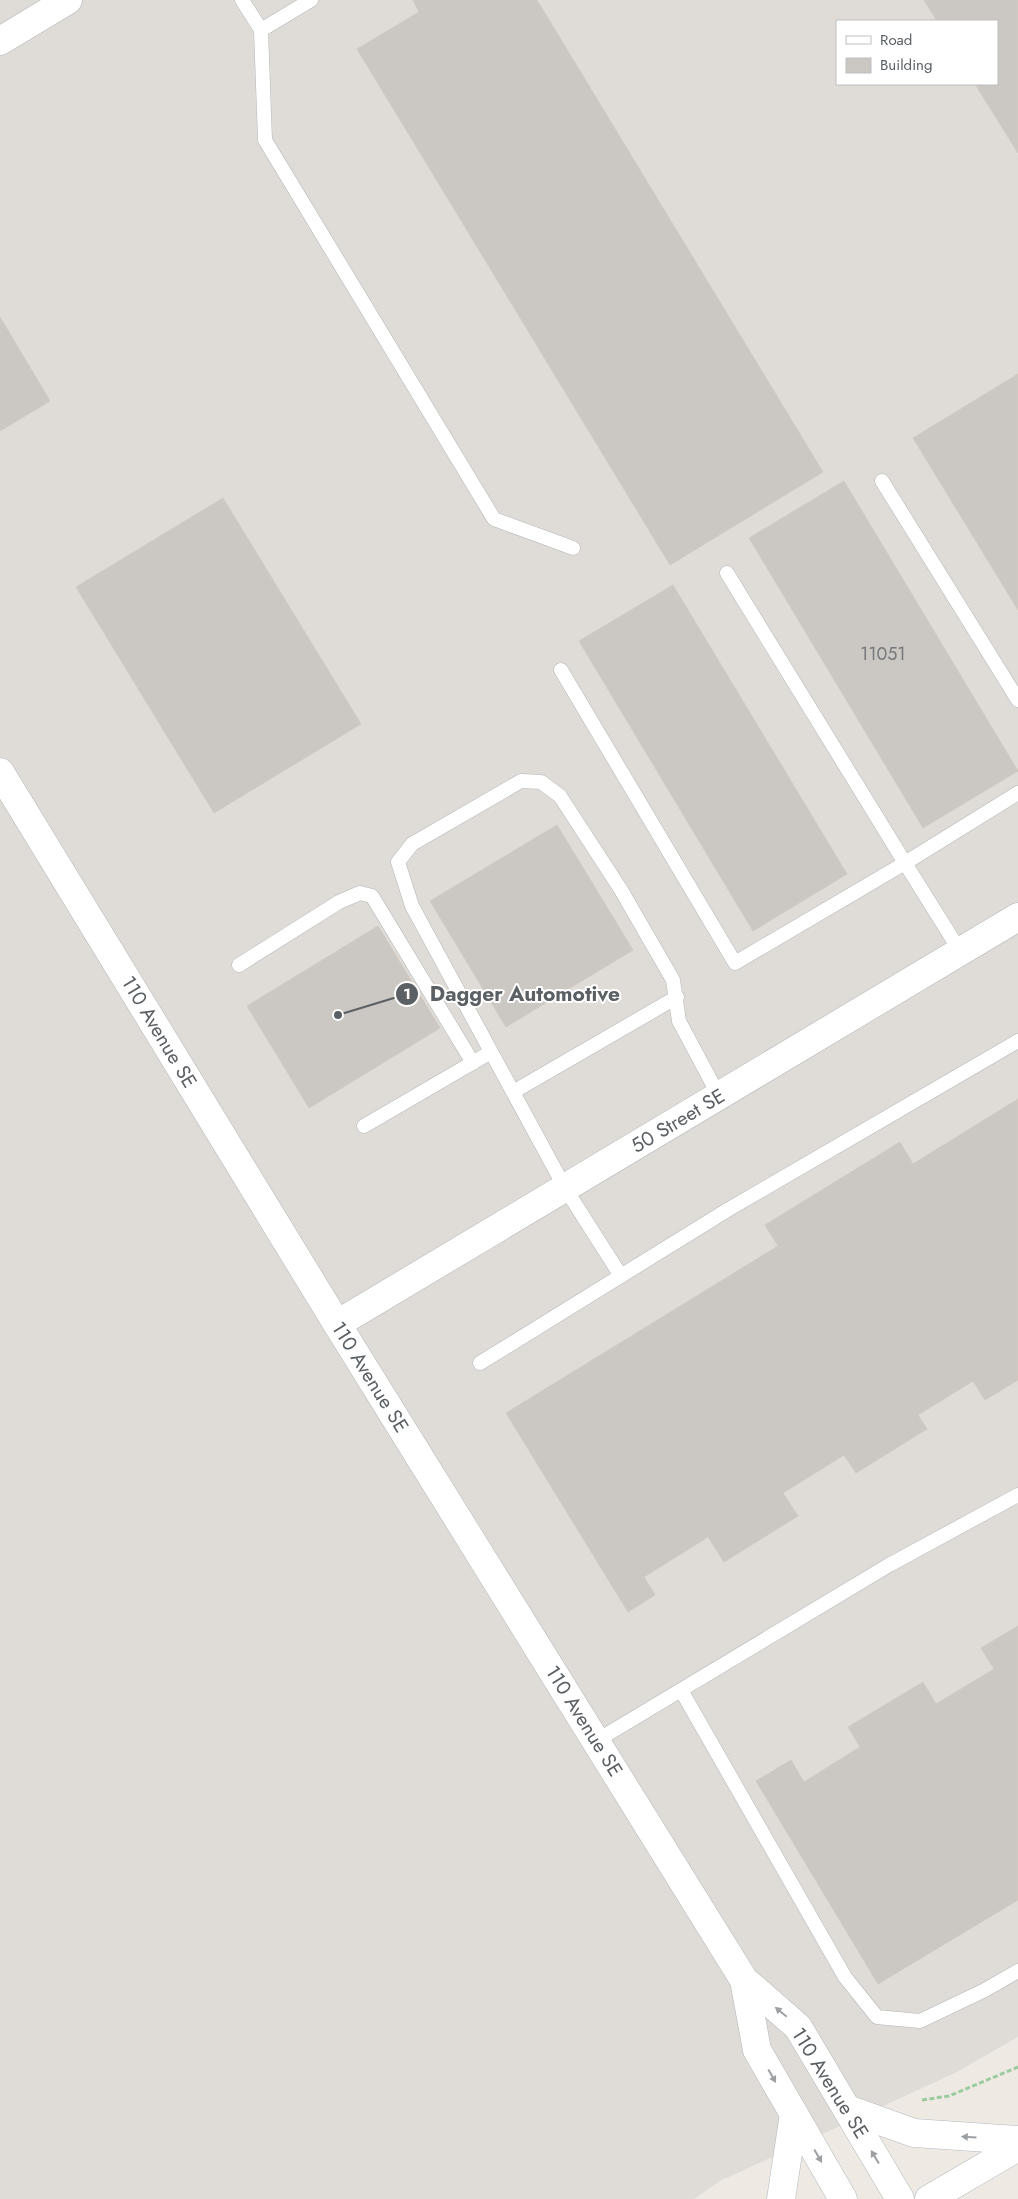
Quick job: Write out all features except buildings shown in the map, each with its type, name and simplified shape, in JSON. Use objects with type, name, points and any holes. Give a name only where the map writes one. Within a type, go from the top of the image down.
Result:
[{"type":"street","points":[[0,41],[68,0]]},
{"type":"street","name":"110 Avenue SE","points":[[0,772],[337,1324],[744,1980],[798,2027],[900,2199]]},
{"type":"street","name":"50 Street SE","points":[[337,1324],[1018,917]]},
{"type":"street","name":"110 Avenue SE","points":[[744,1980],[757,2050],[843,2199]]},
{"type":"street","points":[[847,2109],[914,2133],[1018,2140]]},
{"type":"street","points":[[781,2199],[794,2114]]},
{"type":"street","points":[[929,2199],[1018,2147]]},
{"type":"lane","points":[[242,0],[261,30],[265,140],[275,157],[494,519],[572,548]]},
{"type":"lane","points":[[261,30],[311,0]]},
{"type":"lane","points":[[882,481],[1018,700]]},
{"type":"lane","points":[[727,572],[960,951]]},
{"type":"lane","points":[[561,670],[734,964],[905,863],[1018,793]]},
{"type":"lane","points":[[620,1276],[565,1188],[412,906],[398,862],[412,844],[522,781],[541,782],[560,796],[626,898],[673,980],[679,1021],[719,1096]]},
{"type":"lane","points":[[239,965],[339,902],[360,893],[372,896],[473,1063]]},
{"type":"lane","points":[[513,1092],[677,997]]},
{"type":"lane","points":[[480,1363],[729,1209],[1018,1041]]},
{"type":"lane","points":[[364,1126],[492,1052]]},
{"type":"lane","points":[[596,1741],[889,1565],[1018,1495]]},
{"type":"lane","points":[[681,1690],[845,1977],[877,2017],[920,2022],[985,1990],[1018,1971]]},
{"type":"path","points":[[919,2101],[949,2096],[1018,2067]]},
{"type":"shaded area","points":[[0,0],[1018,0],[1018,2037],[955,2073],[720,2181],[694,2199],[0,2199]]},
{"type":"place","name":"Dagger Automotive","points":[[338,1015]]}]
